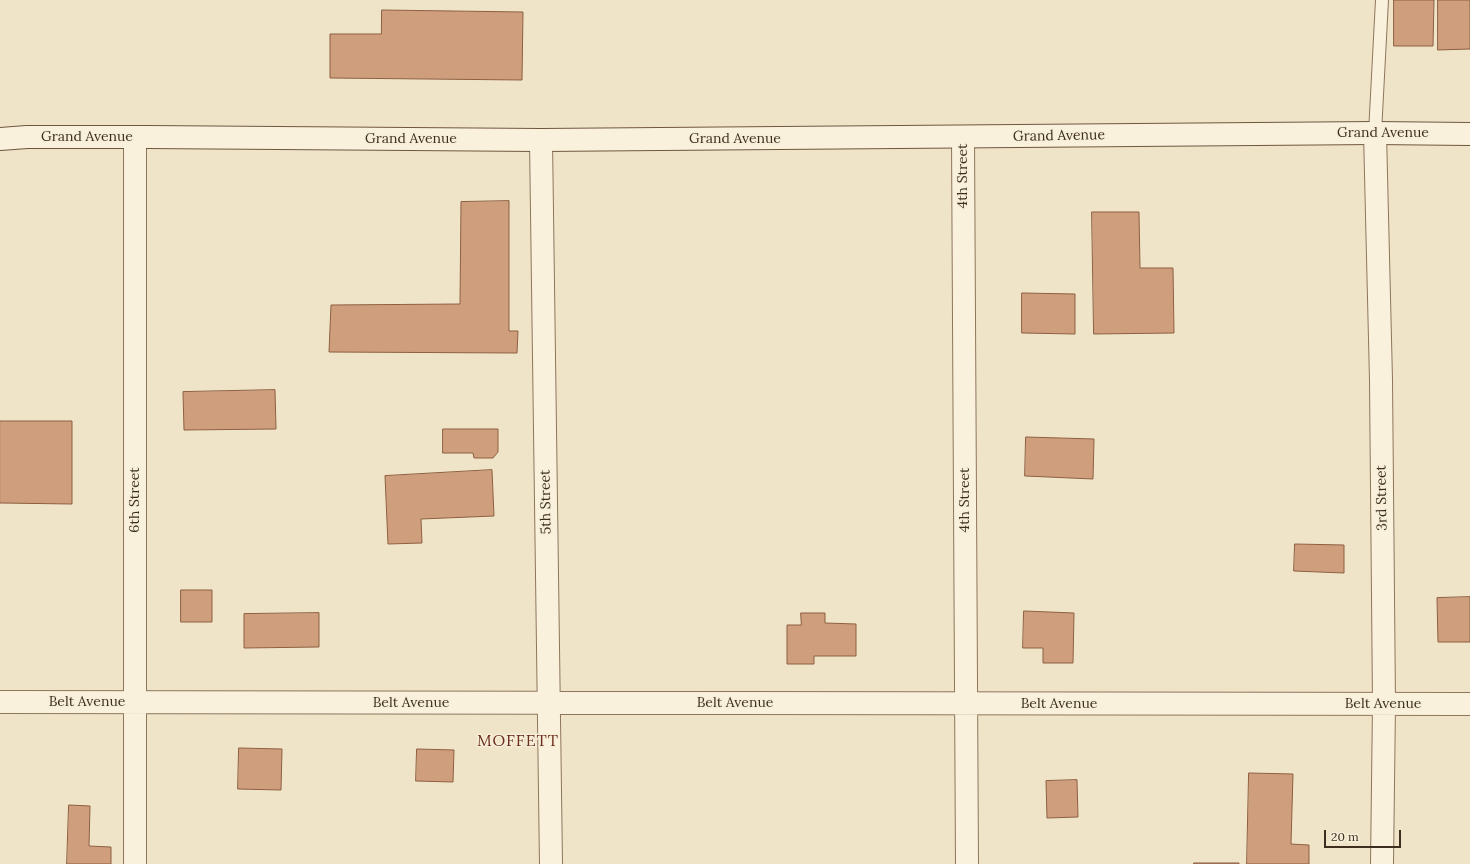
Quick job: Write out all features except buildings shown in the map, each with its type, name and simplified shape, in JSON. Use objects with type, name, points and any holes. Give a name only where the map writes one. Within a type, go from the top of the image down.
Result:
[{"type":"street","name":"Grand Avenue","points":[[0,138],[135,137],[541,140],[1375,132],[1470,134]]},
{"type":"street","name":"3rd Street","points":[[1375,132],[1381,380],[1384,704],[1382,864]]},
{"type":"street","name":"6th Street","points":[[135,137],[135,864]]},
{"type":"street","name":"4th Street","points":[[963,137],[967,864]]},
{"type":"street","name":"5th Street","points":[[541,140],[550,864]]},
{"type":"street","name":"Belt Avenue","points":[[0,702],[1470,704]]},
{"type":"lane","points":[[1375,132],[1382,0]]},
{"type":"district","name":"MOFFETT","points":[[518,741]]}]
